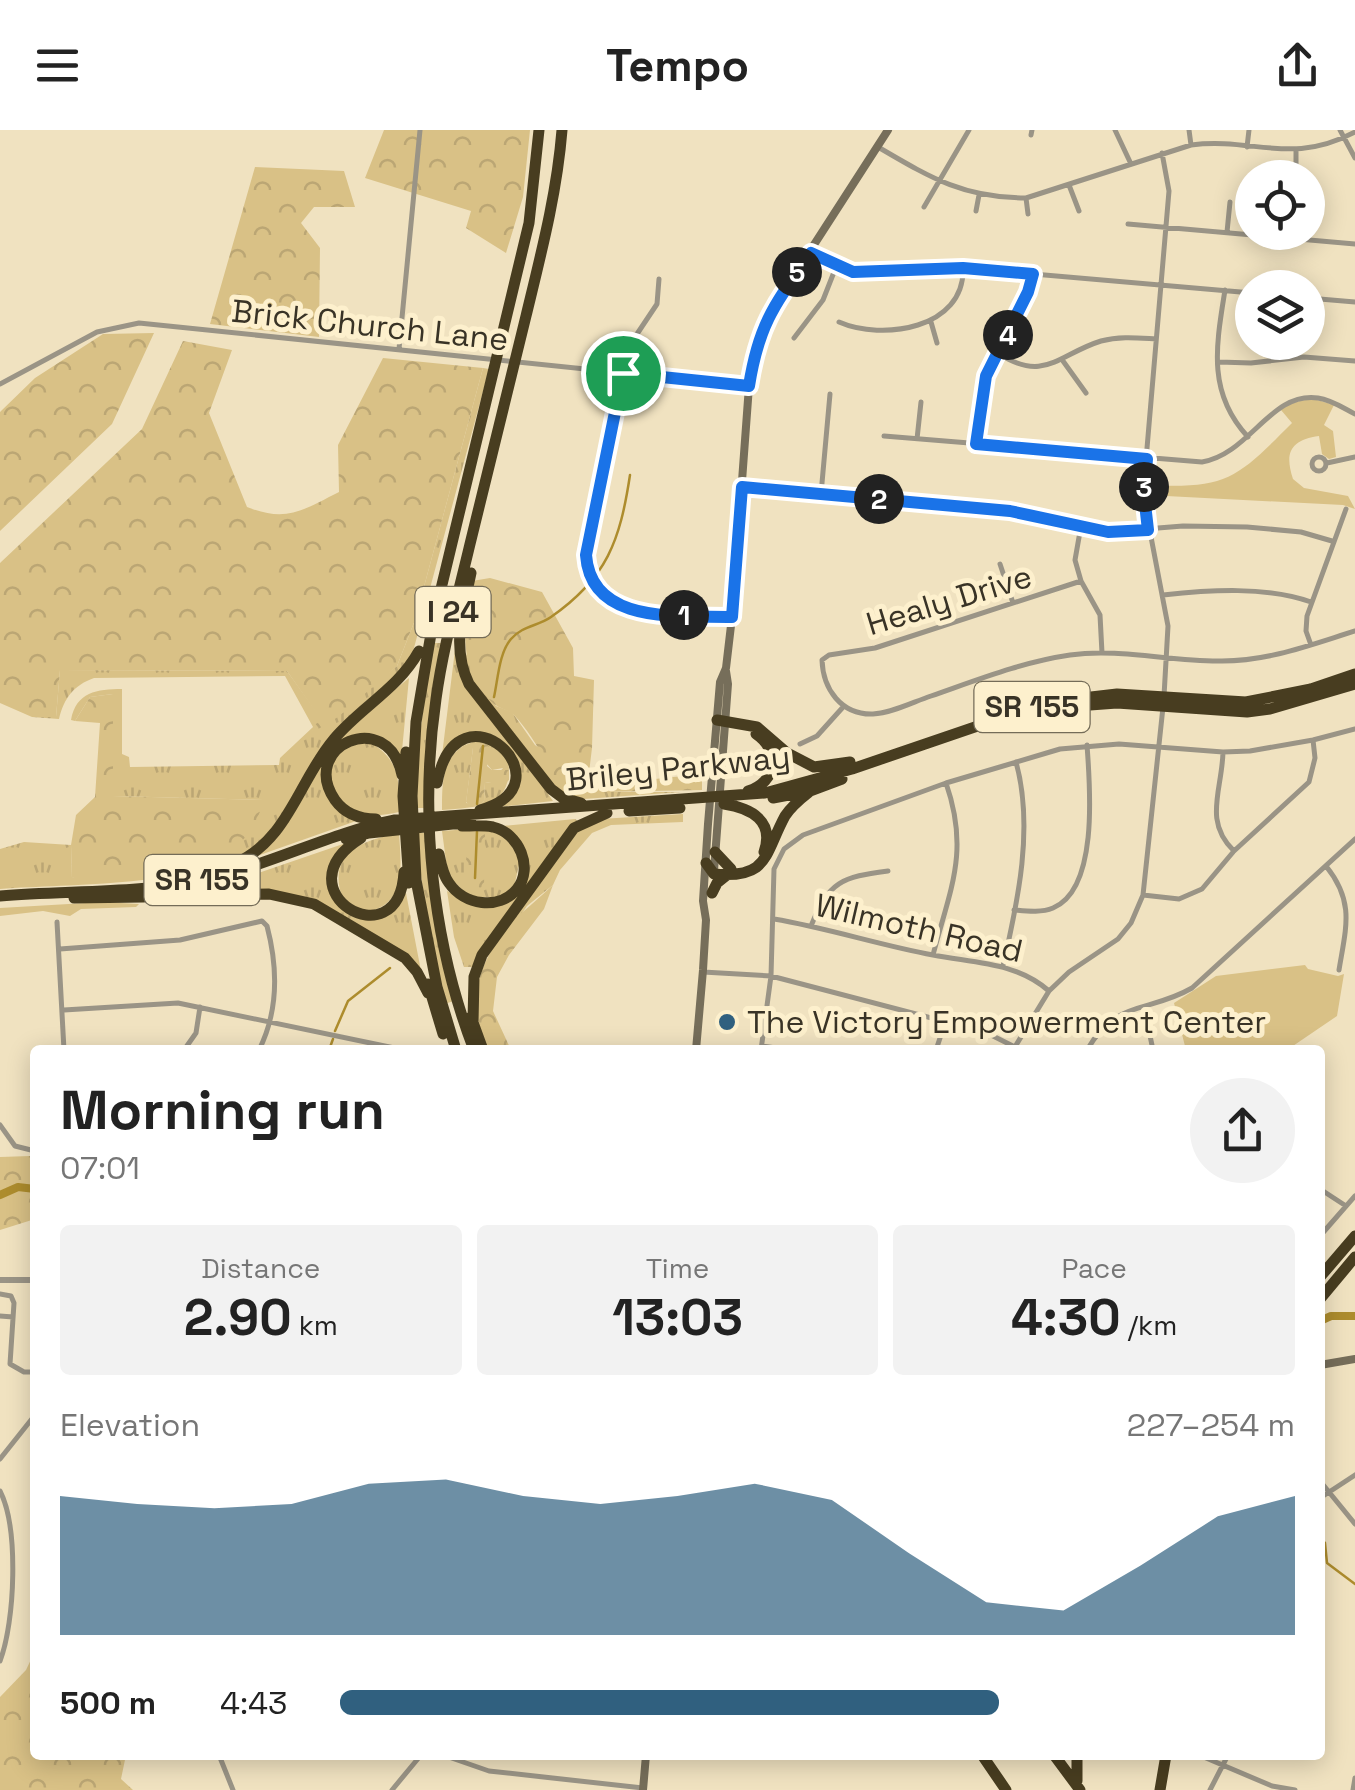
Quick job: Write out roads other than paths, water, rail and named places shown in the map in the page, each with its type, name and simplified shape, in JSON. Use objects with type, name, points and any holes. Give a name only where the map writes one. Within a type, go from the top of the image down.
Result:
[{"type":"highway","name":"I 24","points":[[452,1045],[408,851],[406,792],[423,673],[533,202],[539,130]]},
{"type":"highway","name":"I 24","points":[[473,1045],[444,946],[431,750],[440,675],[556,183],[562,130]]},
{"type":"highway","points":[[434,800],[444,695],[498,428]]},
{"type":"highway","points":[[406,792],[419,650],[451,521],[477,441]]},
{"type":"highway","points":[[463,609],[458,645],[460,664],[484,706],[555,794],[611,808]]},
{"type":"highway","points":[[156,886],[230,866],[265,844],[285,821],[332,742],[400,681],[419,650]]},
{"type":"highway","name":"Briley Parkway","points":[[0,899],[143,897],[202,887],[368,833],[765,792],[852,769],[1048,702],[1098,695],[1177,703],[1269,699],[1355,674]]},
{"type":"highway","name":"Briley Parkway","points":[[1177,703],[1224,713],[1270,710],[1355,684]]},
{"type":"highway","name":"Briley Parkway","points":[[0,899],[207,879],[349,830],[395,820],[724,804],[810,791],[1049,710],[1082,704],[1152,701]]},
{"type":"highway","points":[[721,724],[758,727],[787,753],[814,767],[917,746]]},
{"type":"highway","points":[[690,799],[751,791],[770,775],[773,758],[766,741],[721,724]]},
{"type":"highway","points":[[395,820],[359,818],[346,812],[329,790],[328,767],[341,744],[352,738],[368,738],[390,750],[399,764],[406,792]]},
{"type":"highway","points":[[437,783],[445,758],[470,738],[492,738],[513,758],[515,775],[508,794],[487,808],[454,816]]},
{"type":"highway","points":[[715,870],[750,872],[763,863],[787,814],[810,791]]},
{"type":"highway","points":[[715,870],[750,866],[760,858],[767,844],[766,832],[752,810],[724,804]]},
{"type":"highway","points":[[472,1022],[474,977],[482,956],[574,828],[611,808]]},
{"type":"highway","points":[[436,846],[447,881],[471,900],[492,903],[506,898],[524,874],[520,850],[500,830],[443,824]]},
{"type":"highway","points":[[368,833],[348,848],[335,869],[336,896],[347,910],[362,916],[387,908],[402,887],[408,851]]},
{"type":"highway","points":[[436,846],[450,941],[481,1045]]},
{"type":"highway","points":[[408,851],[434,1007]]},
{"type":"highway","points":[[712,893],[716,882],[715,852]]},
{"type":"highway","points":[[143,897],[269,894],[327,909],[405,958],[417,972],[451,1045]]},
{"type":"highway","points":[[1325,1271],[1355,1236]]},
{"type":"highway","points":[[1325,1293],[1355,1258]]},
{"type":"highway","points":[[985,1760],[1006,1790]]},
{"type":"highway","points":[[1057,1760],[1078,1790]]},
{"type":"highway","points":[[1077,1760],[1078,1790]]},
{"type":"highway","points":[[1160,1790],[1165,1760]]},
{"type":"main road","points":[[696,1045],[706,920],[715,870],[716,781],[756,341],[768,316],[888,130]]},
{"type":"main road","points":[[713,824],[715,852]]},
{"type":"main road","points":[[706,920],[712,893]]},
{"type":"main road","points":[[1325,1364],[1355,1359]]},
{"type":"main road","points":[[643,1789],[646,1760]]},
{"type":"street","points":[[399,349],[420,130]]},
{"type":"street","points":[[924,207],[969,130]]},
{"type":"street","points":[[1114,130],[1131,164]]},
{"type":"street","points":[[1190,130],[1191,145]]},
{"type":"street","points":[[1247,147],[1249,130]]},
{"type":"street","points":[[1340,130],[1355,158]]},
{"type":"street","points":[[878,147],[938,182],[978,194],[1026,198],[1191,145],[1211,142],[1296,151],[1355,132]]},
{"type":"street","points":[[1296,151],[1296,160]]},
{"type":"street","points":[[1019,1045],[1049,990],[1118,939],[1131,923],[1143,895],[1168,657],[1168,626],[1144,495],[1169,191],[1162,153]]},
{"type":"street","points":[[1069,186],[1079,211]]},
{"type":"street","points":[[976,212],[978,194]]},
{"type":"street","points":[[1026,198],[1028,214]]},
{"type":"street","points":[[1227,232],[1230,202]]},
{"type":"street","points":[[1128,224],[1355,244]]},
{"type":"street","points":[[811,253],[853,272],[963,268],[1235,291]]},
{"type":"street","points":[[794,338],[823,300],[836,267]]},
{"type":"street","points":[[839,322],[866,330],[931,322],[954,303],[961,291],[963,268]]},
{"type":"street","points":[[976,444],[986,376],[1033,274]]},
{"type":"street","points":[[659,278],[657,304],[629,346],[586,555],[587,570],[595,586],[617,605],[638,612],[732,617]]},
{"type":"street","points":[[1225,290],[1218,362],[1222,399],[1230,418],[1248,437]]},
{"type":"street","points":[[1325,299],[1355,302]]},
{"type":"street","points":[[931,322],[937,344]]},
{"type":"street","name":"Brick Church Lane","points":[[0,384],[97,332],[123,324],[150,324],[749,386]]},
{"type":"street","points":[[999,354],[1019,366],[1038,367],[1064,361],[1103,341],[1122,337],[1156,340]]},
{"type":"street","points":[[1218,362],[1304,357],[1355,361]]},
{"type":"street","points":[[1064,361],[1086,393]]},
{"type":"street","points":[[821,494],[830,394]]},
{"type":"street","points":[[884,436],[1202,462],[1218,460],[1283,404],[1298,398],[1332,402],[1355,414]]},
{"type":"street","points":[[917,439],[921,402]]},
{"type":"street","points":[[1326,462],[1355,457]]},
{"type":"street","points":[[742,487],[1010,511],[1108,532],[1183,526],[1247,527],[1301,532],[1332,541]]},
{"type":"street","points":[[1312,645],[1306,631],[1312,602],[1346,509]]},
{"type":"street","points":[[1080,526],[1075,560],[1081,581],[1100,614],[1102,653]]},
{"type":"street","points":[[1000,564],[1013,602]]},
{"type":"street","name":"Healy Drive","points":[[844,706],[829,692],[822,675],[822,660],[829,655],[876,648],[1081,581]]},
{"type":"street","points":[[1163,595],[1279,593],[1312,602]]},
{"type":"street","points":[[800,744],[816,736],[844,706],[871,714],[886,712],[1012,668],[1071,655],[1244,660],[1272,657],[1355,631]]},
{"type":"street","points":[[762,1045],[774,920],[774,869],[793,840],[1016,761],[1087,745],[1223,752],[1313,740],[1355,729]]},
{"type":"street","points":[[1143,895],[1179,899],[1202,889],[1234,851],[1310,782],[1316,758],[1313,740]]},
{"type":"street","points":[[1014,910],[1053,909],[1068,899],[1079,884],[1091,796],[1087,745]]},
{"type":"street","points":[[1223,752],[1216,830],[1234,851]]},
{"type":"street","points":[[1003,966],[1026,817],[1016,761]]},
{"type":"street","points":[[933,955],[959,859],[958,830],[946,784]]},
{"type":"street","points":[[1089,1045],[1114,1016],[1179,996],[1192,988],[1355,840]]},
{"type":"street","points":[[1326,866],[1339,882],[1347,906],[1339,970]]},
{"type":"street","points":[[812,926],[832,887],[850,876],[888,871]]},
{"type":"street","name":"Wilmoth Road","points":[[774,920],[933,955],[1003,966],[1034,978],[1049,990]]},
{"type":"street","points":[[58,922],[64,1045]]},
{"type":"street","points":[[60,949],[180,940],[262,922],[267,926],[276,976],[261,1045]]},
{"type":"street","points":[[703,972],[770,976],[985,1032],[1009,1045]]},
{"type":"street","points":[[64,1010],[158,1003],[200,1007],[381,1045]]},
{"type":"street","points":[[1144,1006],[1152,1045]]},
{"type":"street","points":[[187,1045],[196,1032],[200,1007]]},
{"type":"street","points":[[938,1045],[946,1023]]},
{"type":"street","points":[[0,1126],[15,1146],[30,1150]]},
{"type":"street","points":[[1325,1193],[1346,1206]]},
{"type":"street","points":[[1325,1230],[1355,1196]]},
{"type":"street","points":[[0,1280],[30,1280]]},
{"type":"street","points":[[0,1294],[14,1298],[10,1364],[30,1372]]},
{"type":"street","points":[[0,1316],[13,1318]]},
{"type":"street","points":[[0,1459],[30,1421]]},
{"type":"street","points":[[1325,1496],[1355,1475]]},
{"type":"street","points":[[1325,1490],[1355,1524]]},
{"type":"street","points":[[0,1491],[6,1508],[11,1624],[0,1660]]},
{"type":"street","points":[[221,1760],[234,1790]]},
{"type":"street","points":[[392,1790],[417,1760]]},
{"type":"street","points":[[457,1760],[489,1772],[643,1789]]},
{"type":"street","points":[[1210,1760],[1272,1786],[1295,1790]]},
{"type":"street","points":[[1210,1790],[1226,1760]]},
{"type":"street","points":[[1353,1790],[1355,1778]]},
{"type":"waterway","points":[[494,697],[501,659],[511,639],[570,602],[586,588],[608,556],[621,520],[630,475]]},
{"type":"waterway","points":[[477,804],[483,746]]},
{"type":"waterway","points":[[475,878],[477,831]]},
{"type":"waterway","points":[[335,1031],[348,1001],[390,968]]},
{"type":"waterway","points":[[331,1045],[333,1039]]},
{"type":"waterway","points":[[0,1195],[18,1187],[30,1188]]},
{"type":"waterway","points":[[1325,1319],[1355,1316]]},
{"type":"waterway","points":[[1325,1543],[1327,1563],[1355,1584]]},
{"type":"place","name":"The Victory Empowerment Center","points":[[727,1022]]}]
